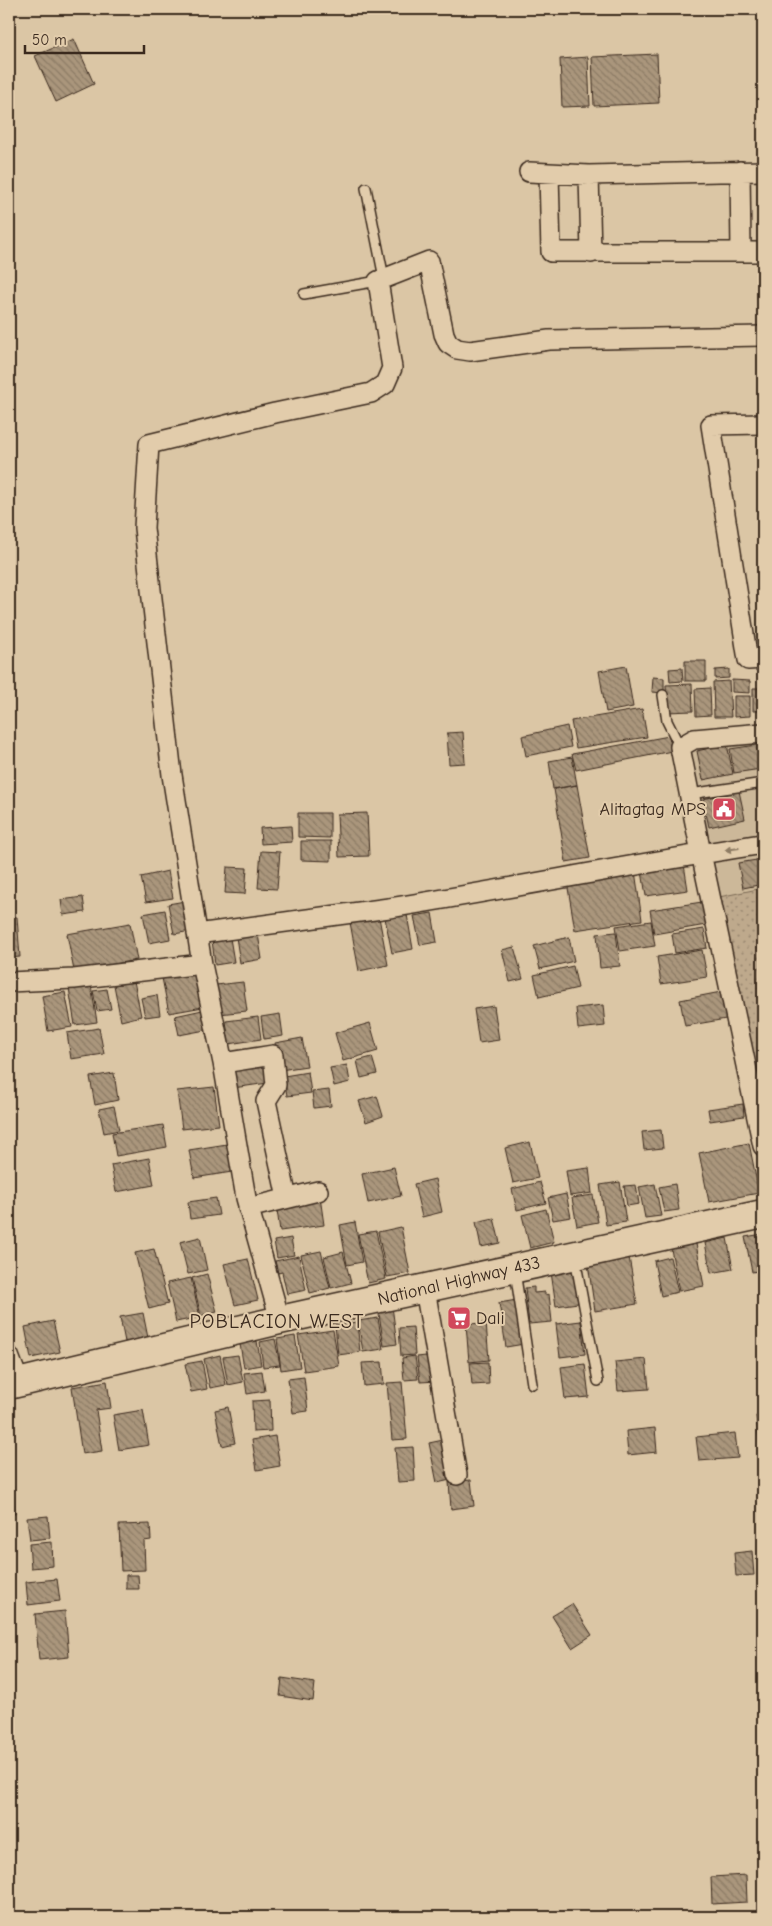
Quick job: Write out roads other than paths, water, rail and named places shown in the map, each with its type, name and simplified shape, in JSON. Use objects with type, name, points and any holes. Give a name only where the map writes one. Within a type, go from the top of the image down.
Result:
[{"type":"main road","name":"National Highway 433","points":[[14,1384],[280,1320],[763,1214]]},
{"type":"street","points":[[740,171],[741,252]]},
{"type":"street","points":[[530,172],[589,175],[763,171]]},
{"type":"street","points":[[549,173],[551,252],[763,252]]},
{"type":"street","points":[[589,175],[591,253]]},
{"type":"street","points":[[280,1320],[248,1208],[223,1063],[202,964],[172,775],[144,528],[149,444],[371,392],[385,384],[392,368],[381,279],[430,261],[444,334],[448,342],[457,349],[470,351],[549,340],[763,336]]},
{"type":"street","points":[[763,424],[711,425],[748,660],[763,658]]},
{"type":"street","points":[[763,733],[694,739],[680,747],[763,1146]]},
{"type":"street","points":[[197,934],[388,908],[701,853],[763,844]]},
{"type":"street","points":[[9,982],[74,979],[202,964]]},
{"type":"street","points":[[223,1063],[273,1055],[276,1085],[266,1101],[287,1198]]},
{"type":"street","points":[[248,1208],[318,1192]]},
{"type":"street","points":[[425,1289],[457,1475]]},
{"type":"street","points":[[9,1356],[14,1384]]},
{"type":"lane","points":[[304,294],[381,279],[366,188]]},
{"type":"lane","points":[[663,695],[667,721],[680,747]]},
{"type":"lane","points":[[690,794],[757,784]]},
{"type":"lane","points":[[575,1255],[598,1381]]},
{"type":"lane","points":[[515,1268],[532,1384]]},
{"type":"place","name":"Alitagtag MPS","points":[[724,809]]},
{"type":"place","name":"Dali","points":[[459,1318]]},
{"type":"district","name":"POBLACION WEST","points":[[277,1321]]}]
